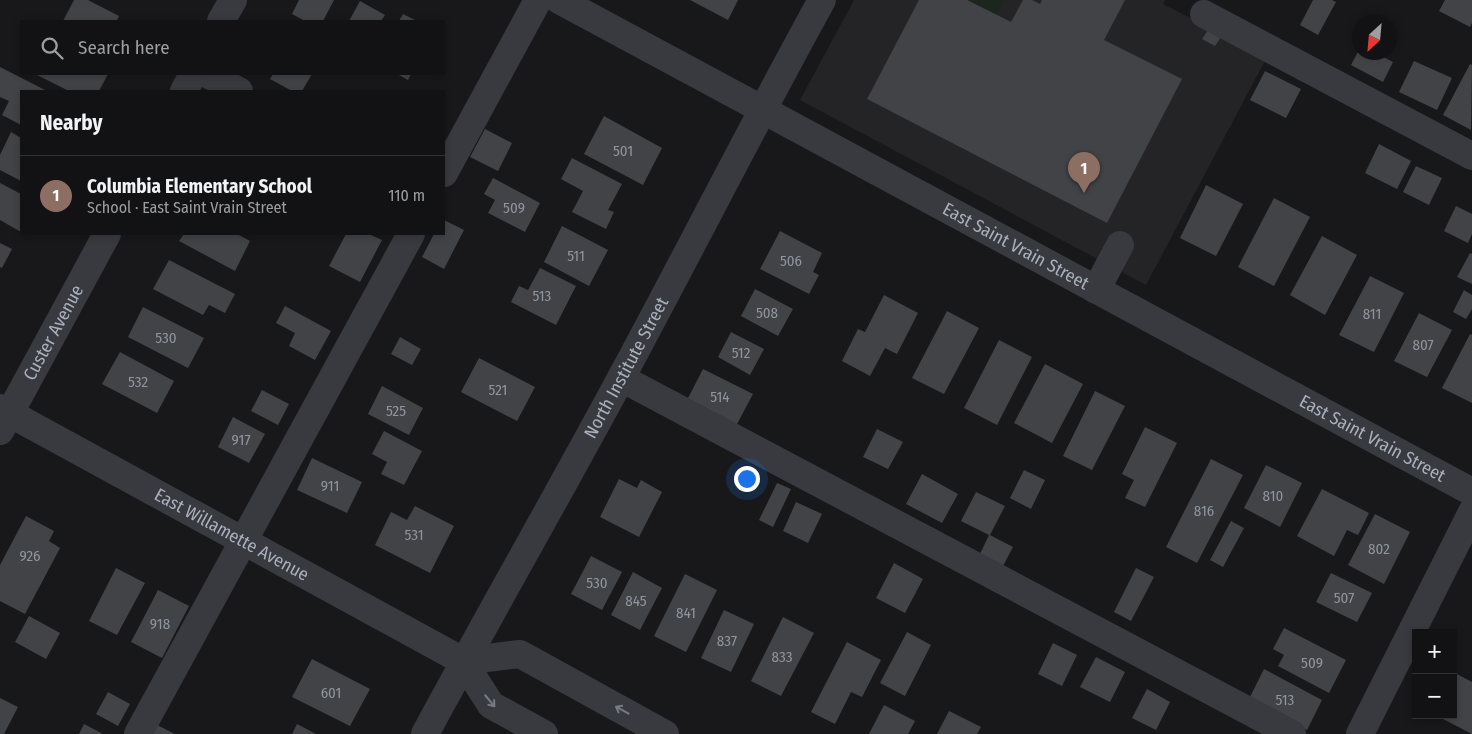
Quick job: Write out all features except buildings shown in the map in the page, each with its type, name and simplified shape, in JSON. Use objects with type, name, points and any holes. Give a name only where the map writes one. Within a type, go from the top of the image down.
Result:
[{"type":"street","points":[[223,20],[233,0]]},
{"type":"street","points":[[445,171],[538,0]]},
{"type":"street","name":"East Saint Vrain Street","points":[[559,0],[1472,492]]},
{"type":"street","name":"North Institute Street","points":[[425,734],[621,378],[822,0]]},
{"type":"street","points":[[1204,14],[1472,156]]},
{"type":"street","points":[[185,90],[192,75]]},
{"type":"street","points":[[209,75],[237,90]]},
{"type":"street","name":"Custer Avenue","points":[[3,417],[106,235]]},
{"type":"street","points":[[138,734],[410,235]]},
{"type":"street","points":[[1096,290],[1120,245]]},
{"type":"street","points":[[621,378],[1292,734]]},
{"type":"street","name":"East Willamette Avenue","points":[[3,417],[244,541],[464,661],[491,705],[544,734]]},
{"type":"street","points":[[1360,734],[1472,512]]},
{"type":"street","points":[[464,661],[520,654],[664,734]]},
{"type":"shaded area","points":[[854,0],[1165,0],[1163,4],[1267,57],[1146,285],[800,100]]},
{"type":"shaded area","points":[[967,0],[1005,0],[996,16]]},
{"type":"place","name":"Columbia Elementary School","points":[[1084,193]]}]
